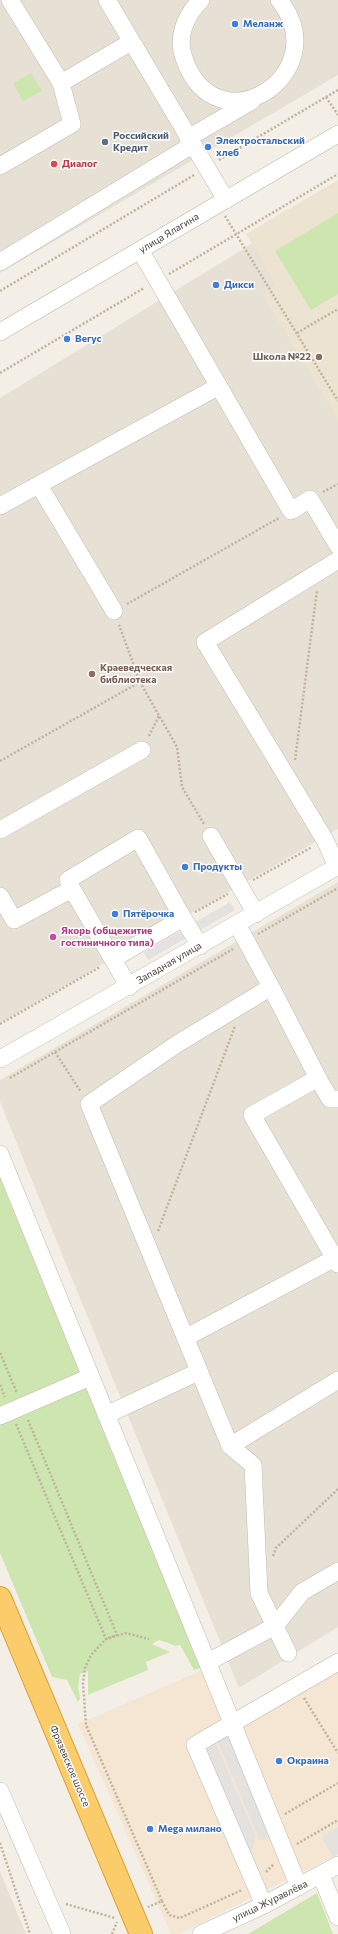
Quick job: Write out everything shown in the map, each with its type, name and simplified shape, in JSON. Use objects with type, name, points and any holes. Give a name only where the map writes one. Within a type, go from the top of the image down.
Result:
[{"type":"highway","name":"Фрязевское шоссе","points":[[0,1598],[124,1919],[141,1934]]},
{"type":"street","points":[[0,166],[72,124],[61,83],[10,0]]},
{"type":"street","points":[[107,0],[206,168],[222,202]]},
{"type":"street","points":[[201,0],[192,8],[185,22],[182,35],[182,54],[188,70],[205,90],[217,97],[233,101],[256,99]]},
{"type":"street","points":[[0,262],[256,99],[278,87],[286,79],[297,54],[298,39],[294,22],[286,3]]},
{"type":"street","points":[[61,83],[131,42]]},
{"type":"street","name":"улица Ялагина","points":[[0,332],[338,134]]},
{"type":"street","points":[[140,250],[291,511],[310,499],[338,546]]},
{"type":"street","points":[[0,506],[219,386]]},
{"type":"street","points":[[39,485],[114,612]]},
{"type":"street","points":[[338,560],[205,642],[325,840],[338,867]]},
{"type":"street","points":[[0,830],[142,750]]},
{"type":"street","points":[[211,836],[256,914]]},
{"type":"street","points":[[129,987],[68,880],[138,838],[200,946]]},
{"type":"street","name":"Западная улица","points":[[0,1059],[338,867]]},
{"type":"street","points":[[0,896],[14,920],[72,889]]},
{"type":"street","points":[[113,960],[183,918]]},
{"type":"street","points":[[237,924],[330,1099],[338,1099]]},
{"type":"street","points":[[271,987],[177,1044],[89,1104],[198,1372],[230,1446],[253,1465],[259,1593],[288,1653]]},
{"type":"street","points":[[184,1338],[336,1261],[252,1115],[318,1078]]},
{"type":"street","points":[[0,1154],[90,1377],[208,1662],[298,1887]]},
{"type":"street","points":[[106,1415],[198,1372]]},
{"type":"street","points":[[11,1411],[90,1377]]},
{"type":"street","points":[[230,1446],[338,1380]]},
{"type":"street","points":[[208,1662],[275,1626],[302,1592],[338,1571]]},
{"type":"street","points":[[264,1905],[195,1744],[232,1725],[338,1662]]},
{"type":"street","points":[[0,1791],[62,1934]]},
{"type":"street","name":"улица Журавлёва","points":[[206,1933],[264,1905],[338,1865]]},
{"type":"street","points":[[321,1875],[338,1917]]},
{"type":"path","points":[[0,290],[338,90]]},
{"type":"path","points":[[326,97],[338,115]]},
{"type":"path","points":[[222,202],[296,333],[338,401]]},
{"type":"path","points":[[296,333],[338,309]]},
{"type":"path","points":[[211,836],[182,786],[177,747],[140,682],[114,612],[291,511]]},
{"type":"path","points":[[292,785],[319,572]]},
{"type":"path","points":[[0,761],[140,682]]},
{"type":"path","points":[[142,750],[159,716]]},
{"type":"path","points":[[10,1078],[338,888]]},
{"type":"path","points":[[0,1024],[113,960]]},
{"type":"path","points":[[150,1253],[244,1003]]},
{"type":"path","points":[[55,1052],[89,1104]]},
{"type":"path","points":[[0,1353],[11,1411],[117,1635],[106,1639],[91,1654],[85,1668],[83,1683],[86,1725],[169,1915],[180,1918],[255,1885],[284,1852],[338,1820]]},
{"type":"path","points":[[0,1385],[106,1639]]},
{"type":"path","points":[[271,1561],[276,1548],[338,1489]]},
{"type":"path","points":[[106,1639],[126,1633],[133,1633],[149,1639]]},
{"type":"path","points":[[297,1687],[338,1753]]},
{"type":"path","points":[[272,1821],[338,1784]]},
{"type":"path","points":[[0,1843],[30,1934]]},
{"type":"path","points":[[48,1899],[124,1919]]},
{"type":"path","points":[[112,1934],[124,1919],[162,1901]]},
{"type":"shaded area","points":[[0,0],[338,0],[338,75],[0,273]]},
{"type":"shaded area","name":"Школа №22","points":[[338,180],[338,420],[262,294],[276,285],[246,234]]},
{"type":"shaded area","points":[[338,191],[338,829],[0,1023],[0,398]]},
{"type":"shaded area","points":[[338,882],[338,1627],[239,1688],[0,1102],[0,1080]]},
{"type":"shaded area","points":[[230,902],[235,910],[148,960],[144,952]]},
{"type":"shaded area","points":[[338,1668],[338,1854],[179,1934],[171,1934],[78,1724],[205,1669],[230,1730]]},
{"type":"shaded area","points":[[230,1732],[274,1836],[260,1841],[216,1738]]},
{"type":"shaded area","points":[[214,1739],[256,1837],[243,1873],[191,1752]]},
{"type":"shaded area","points":[[338,1827],[338,1854],[333,1857],[321,1837]]},
{"type":"shaded area","points":[[0,1871],[26,1934],[0,1934]]},
{"type":"green space","points":[[31,73],[42,91],[23,101],[13,83]]},
{"type":"green space","points":[[338,213],[338,294],[311,310],[275,251]]},
{"type":"green space","points":[[0,1156],[201,1668],[194,1670],[180,1645],[176,1646],[159,1640],[152,1644],[170,1652],[146,1662],[148,1670],[88,1695],[88,1671],[80,1674],[78,1687],[80,1698],[78,1702],[67,1680],[52,1677],[0,1553]]},
{"type":"green space","points":[[317,1893],[333,1934],[248,1934]]},
{"type":"place","name":"Меланж","points":[[235,24]]},
{"type":"place","name":"Российский Кредит","points":[[105,142]]},
{"type":"place","name":"Электростальский хлеб","points":[[208,147]]},
{"type":"place","name":"Диалог","points":[[54,164]]},
{"type":"place","name":"Дикси","points":[[216,285]]},
{"type":"place","name":"Вегус","points":[[67,339]]},
{"type":"place","name":"Школа №22","points":[[319,357]]},
{"type":"place","name":"Краеведческая библиотека","points":[[92,674]]},
{"type":"place","name":"Продукты","points":[[185,867]]},
{"type":"place","name":"Пятёрочка","points":[[115,914]]},
{"type":"place","name":"Якорь (общежитие гостиничного типа)","points":[[53,937]]},
{"type":"place","name":"Окраина","points":[[279,1761]]},
{"type":"place","name":"Mega милано","points":[[150,1829]]}]
